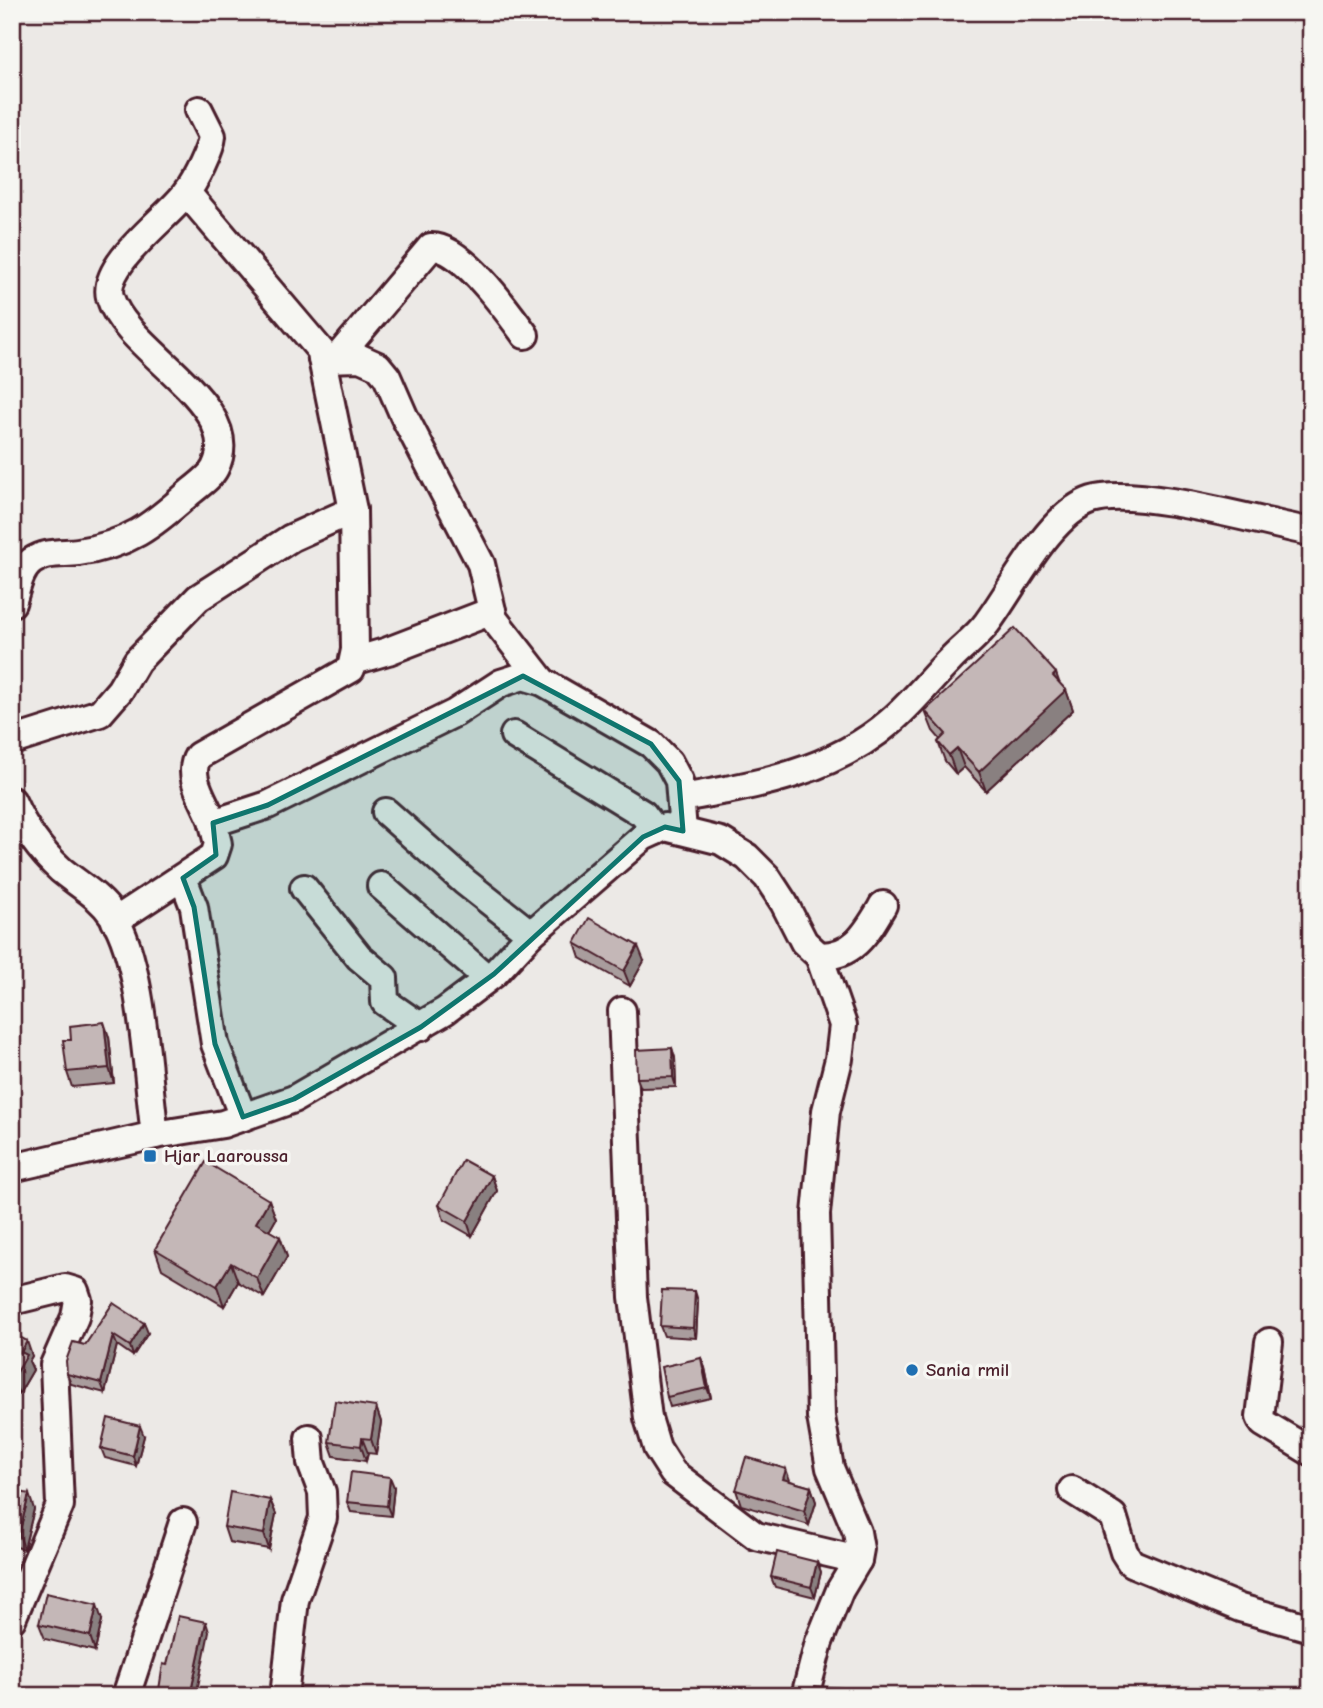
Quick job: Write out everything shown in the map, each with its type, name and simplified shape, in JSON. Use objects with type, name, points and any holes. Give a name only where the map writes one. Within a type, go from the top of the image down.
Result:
[{"type":"street","points":[[12,603],[22,574],[34,559],[107,545],[140,534],[215,468],[221,436],[217,424],[186,385],[136,334],[111,300],[109,291],[115,272],[138,243],[187,193],[211,145],[209,128],[199,110]]},
{"type":"street","points":[[115,921],[216,854],[218,844],[213,824],[193,774],[193,764],[198,756],[345,675],[354,661],[353,510],[329,358],[187,193]]},
{"type":"street","points":[[329,358],[431,247],[444,249],[493,290],[526,335]]},
{"type":"street","points":[[329,358],[360,358],[378,366],[387,377],[404,416],[481,564],[494,619],[543,682]]},
{"type":"street","points":[[681,798],[757,786],[797,773],[859,744],[890,723],[985,626],[1056,526],[1076,507],[1094,499],[1152,499],[1311,533]]},
{"type":"street","points":[[12,741],[100,713],[111,703],[137,661],[198,598],[291,538],[353,510]]},
{"type":"street","points":[[354,661],[388,651],[492,611]]},
{"type":"street","points":[[213,824],[268,805],[455,713],[513,678],[523,676],[543,682],[651,744],[669,762],[679,781],[683,831]]},
{"type":"street","points":[[514,735],[643,814],[656,831]]},
{"type":"street","points":[[12,801],[21,822],[45,852],[61,870],[91,892],[115,921],[131,958],[155,1135]]},
{"type":"street","points":[[386,812],[465,883],[531,934]]},
{"type":"street","points":[[12,1168],[155,1135],[223,1125],[294,1098],[421,1027],[488,978],[531,934],[643,837],[656,831],[666,827],[721,841],[747,857],[766,877],[784,903],[804,942],[819,956],[843,1025],[839,1059],[826,1111],[816,1213],[821,1417],[830,1468],[860,1540],[858,1560],[840,1590],[824,1631],[805,1696]]},
{"type":"street","points":[[183,878],[194,907],[215,1044],[243,1117]]},
{"type":"street","points":[[381,886],[488,978]]},
{"type":"street","points":[[304,888],[359,957],[384,978],[385,1002],[421,1027]]},
{"type":"street","points":[[819,956],[837,956],[848,950],[867,932],[883,905]]},
{"type":"street","points":[[622,1011],[633,1297],[645,1397],[657,1448],[673,1473],[755,1536],[858,1560]]},
{"type":"street","points":[[12,1301],[65,1288],[75,1291],[78,1300],[75,1317],[54,1365],[60,1505],[12,1619]]},
{"type":"street","points":[[1269,1342],[1260,1417],[1263,1423],[1311,1452]]},
{"type":"street","points":[[284,1696],[295,1600],[323,1518],[322,1492],[311,1463],[309,1438]]},
{"type":"street","points":[[1072,1490],[1114,1516],[1124,1552],[1131,1563],[1240,1608],[1311,1628]]},
{"type":"street","points":[[126,1696],[183,1522]]},
{"type":"highlighted area","points":[[523,676],[651,744],[679,781],[683,831],[665,827],[643,837],[494,974],[421,1027],[294,1099],[243,1117],[215,1044],[194,907],[183,878],[216,855],[213,823],[268,805]]},
{"type":"building","points":[[1015,628],[1056,673],[1053,676],[1066,690],[979,772],[957,748],[949,755],[938,742],[946,734],[925,711]]},
{"type":"building","points":[[589,918],[638,946],[624,971],[575,943]]},
{"type":"building","points":[[104,1022],[109,1068],[67,1072],[63,1040],[71,1040],[70,1026]]},
{"type":"building","points":[[672,1048],[673,1077],[637,1078],[636,1050]]},
{"type":"building","points":[[463,1160],[492,1176],[467,1221],[439,1205]]},
{"type":"building","points":[[206,1162],[269,1200],[256,1223],[280,1237],[257,1278],[231,1263],[217,1286],[155,1249]]},
{"type":"building","points":[[662,1290],[695,1291],[693,1328],[660,1326]]},
{"type":"building","points":[[113,1303],[144,1323],[130,1346],[113,1335],[101,1383],[67,1374],[66,1361],[73,1342],[85,1345]]},
{"type":"building","points":[[12,1333],[27,1341],[21,1352],[27,1355],[13,1379],[12,1379]]},
{"type":"building","points":[[701,1358],[707,1388],[667,1397],[661,1367]]},
{"type":"building","points":[[335,1401],[376,1407],[371,1439],[362,1438],[361,1446],[329,1442]]},
{"type":"building","points":[[108,1418],[140,1426],[133,1456],[101,1448]]},
{"type":"building","points":[[746,1457],[786,1469],[783,1479],[811,1487],[804,1511],[736,1490]]},
{"type":"building","points":[[351,1472],[390,1477],[387,1506],[347,1502]]},
{"type":"building","points":[[12,1490],[29,1494],[19,1534],[12,1533]]},
{"type":"building","points":[[230,1492],[270,1500],[264,1534],[224,1527]]},
{"type":"building","points":[[777,1552],[817,1562],[811,1587],[771,1577]]},
{"type":"building","points":[[46,1593],[97,1605],[90,1636],[39,1624]]},
{"type":"building","points":[[178,1616],[206,1622],[190,1696],[158,1696],[163,1664],[167,1665]]},
{"type":"building","points":[[815,1686],[900,1692],[900,1696],[814,1696]]},
{"type":"place","name":"Hjar Laaroussa","points":[[150,1156]]},
{"type":"place","name":"Sania rmil","points":[[912,1370]]}]
